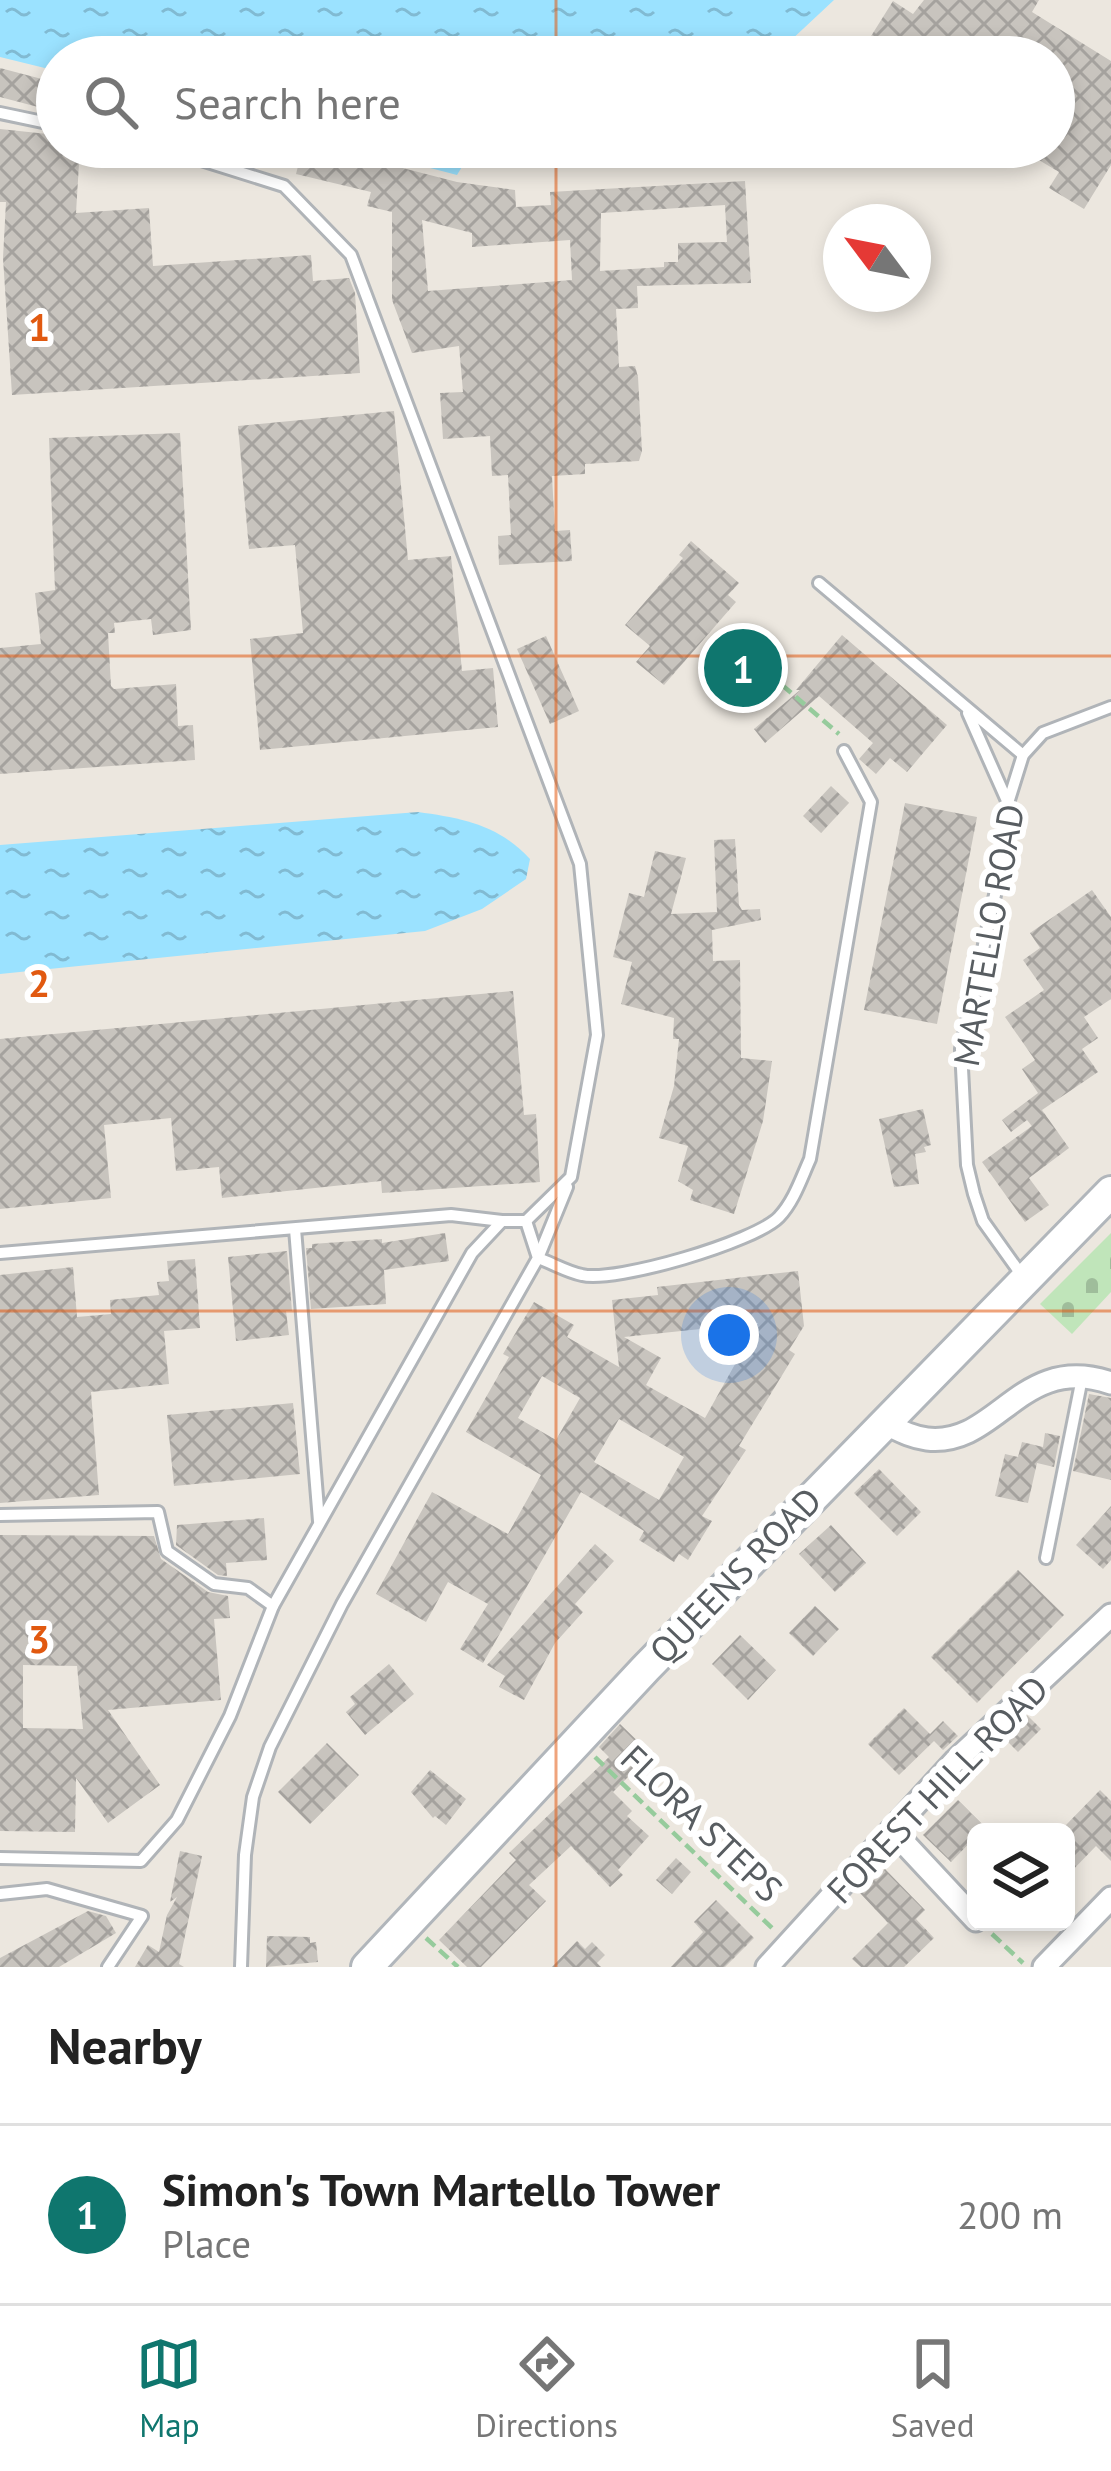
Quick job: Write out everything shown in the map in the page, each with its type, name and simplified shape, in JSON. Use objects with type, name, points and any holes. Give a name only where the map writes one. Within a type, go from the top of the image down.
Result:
[{"type":"main road","name":"QUEENS ROAD","points":[[367,1967],[882,1422],[1111,1192]]},
{"type":"street","points":[[882,1422],[923,1439],[950,1438],[1059,1376],[1082,1374],[1111,1383]]},
{"type":"street","name":"FOREST HILL ROAD","points":[[767,1967],[955,1761],[1111,1615]]},
{"type":"street","points":[[892,1830],[967,1909]]},
{"type":"street","points":[[1044,1967],[1111,1898]]},
{"type":"lane","points":[[0,113],[36,121]]},
{"type":"lane","points":[[227,168],[284,186],[352,255],[580,864],[597,1035],[571,1177],[538,1258],[342,1604],[270,1747],[254,1797],[245,1855],[241,1967]]},
{"type":"lane","points":[[819,583],[1022,755]]},
{"type":"lane","points":[[965,707],[1008,803]]},
{"type":"lane","name":"MARTELLO ROAD","points":[[1023,1277],[983,1221],[974,1194],[961,1048],[1004,854],[1008,803],[1022,755],[1043,733],[1111,707]]},
{"type":"lane","points":[[538,1258],[584,1276],[632,1270],[733,1244],[776,1220],[792,1198],[810,1159],[872,802],[844,751]]},
{"type":"lane","points":[[0,1253],[451,1215],[526,1221],[571,1177]]},
{"type":"lane","points":[[0,1858],[141,1861],[177,1820],[230,1716],[273,1606],[472,1253],[502,1221]]},
{"type":"lane","points":[[526,1221],[538,1258]]},
{"type":"lane","points":[[295,1229],[319,1525]]},
{"type":"lane","points":[[1046,1558],[1082,1374]]},
{"type":"lane","points":[[0,1515],[158,1512],[167,1551],[214,1584],[248,1588],[273,1606]]},
{"type":"lane","points":[[0,1894],[47,1888],[142,1916],[108,1967]]},
{"type":"path","points":[[782,685],[838,733],[844,751]]},
{"type":"path","name":"FLORA STEPS","points":[[578,1740],[790,1945]]},
{"type":"path","points":[[409,1922],[458,1967]]},
{"type":"path","points":[[989,1931],[1016,1956]]},
{"type":"green space","points":[[1111,1233],[1111,1292],[1072,1334],[1040,1304]]},
{"type":"water","points":[[0,0],[834,0],[795,36],[36,36],[36,66],[0,57]]},
{"type":"water","points":[[430,168],[461,168],[457,175]]},
{"type":"water","points":[[418,812],[465,821],[506,838],[530,859],[526,879],[482,909],[425,931],[0,974],[0,845]]},
{"type":"building","points":[[924,0],[1039,0],[1032,12],[1071,36],[871,36],[893,1],[913,14]]},
{"type":"building","points":[[1075,39],[1111,61],[1111,165],[1084,209],[1049,188],[1059,172],[1052,168],[1075,168]]},
{"type":"building","points":[[0,68],[36,77],[36,106],[0,97]]},
{"type":"building","points":[[0,129],[36,133],[36,168],[79,168],[76,213],[149,208],[153,266],[311,255],[313,281],[349,278],[355,293],[360,373],[12,395],[3,258],[6,202],[0,202]]},
{"type":"building","points":[[298,168],[403,168],[515,190],[516,207],[551,205],[550,192],[745,181],[751,283],[637,286],[638,308],[616,309],[619,367],[635,366],[638,377],[642,451],[639,461],[585,464],[585,474],[552,476],[555,531],[570,530],[572,561],[499,565],[498,536],[511,535],[508,475],[492,476],[490,436],[443,439],[440,393],[463,392],[459,346],[412,353],[392,300],[392,212],[367,206],[371,192],[296,174]],"holes":[[[725,205],[727,242],[678,243],[678,262],[664,262],[664,267],[600,271],[601,213]],[[422,220],[472,233],[472,247],[570,240],[572,280],[428,291]]]},
{"type":"building","points":[[394,411],[408,560],[451,556],[462,671],[493,668],[498,727],[260,750],[250,639],[303,633],[295,545],[249,549],[238,426]]},
{"type":"building","points":[[180,433],[191,630],[153,635],[151,619],[114,623],[115,633],[108,633],[111,686],[176,684],[178,726],[193,725],[195,760],[0,774],[0,648],[41,644],[35,593],[55,590],[49,438]]},
{"type":"building","points":[[691,541],[739,583],[728,595],[736,602],[664,685],[636,662],[650,646],[625,625],[683,558],[679,555]]},
{"type":"building","points":[[842,635],[947,725],[907,772],[890,758],[876,774],[859,759],[873,743],[819,696],[765,743],[754,729],[800,690],[796,690]]},
{"type":"building","points":[[546,636],[579,711],[550,724],[517,649]]},
{"type":"building","points":[[743,649],[758,655],[764,670],[758,685],[743,691],[728,685],[722,670],[728,655]]},
{"type":"building","points":[[831,786],[849,803],[821,833],[803,816]]},
{"type":"building","points":[[905,803],[977,817],[937,1024],[864,1010]]},
{"type":"building","points":[[735,839],[739,905],[742,910],[760,909],[761,920],[712,930],[713,961],[740,960],[741,1058],[772,1061],[763,1121],[734,1214],[690,1200],[693,1190],[678,1181],[688,1146],[659,1138],[674,1086],[679,1039],[673,1039],[674,1018],[621,1004],[632,962],[613,957],[629,893],[644,897],[655,851],[686,858],[671,914],[717,912],[714,840]]},
{"type":"building","points":[[1092,890],[1111,917],[1111,999],[1084,1017],[1098,1038],[1082,1049],[1098,1072],[1042,1110],[1069,1148],[1029,1178],[1049,1205],[1025,1222],[982,1162],[1032,1126],[1027,1120],[1011,1132],[1002,1120],[1038,1093],[1022,1069],[1035,1060],[1005,1017],[1044,990],[1023,960],[1040,948],[1030,933]]},
{"type":"building","points":[[513,991],[524,1115],[536,1114],[540,1182],[382,1193],[381,1181],[222,1198],[219,1167],[176,1171],[171,1118],[104,1125],[111,1198],[0,1209],[0,1039]]},
{"type":"building","points":[[923,1109],[931,1145],[924,1147],[926,1152],[915,1154],[919,1184],[894,1187],[879,1119]]},
{"type":"building","points":[[445,1233],[449,1261],[384,1270],[386,1304],[311,1309],[306,1248],[312,1244],[382,1239],[382,1243]]},
{"type":"building","points":[[287,1251],[289,1335],[236,1341],[228,1257]]},
{"type":"building","points":[[195,1259],[200,1328],[164,1331],[169,1384],[91,1392],[99,1495],[0,1503],[0,1275],[73,1267],[77,1317],[111,1314],[110,1300],[159,1295],[157,1282],[169,1281],[167,1261]]},
{"type":"building","points":[[798,1271],[804,1326],[789,1350],[795,1354],[739,1446],[746,1450],[702,1516],[712,1521],[688,1560],[679,1554],[674,1562],[639,1540],[644,1531],[581,1492],[483,1663],[460,1649],[488,1604],[448,1582],[426,1622],[376,1594],[432,1492],[508,1534],[541,1475],[466,1432],[534,1302],[574,1325],[567,1337],[619,1367],[612,1300],[658,1295],[657,1287]],"holes":[[[758,1323],[705,1418],[646,1385],[661,1358],[624,1337]],[[542,1376],[580,1398],[556,1440],[518,1418]],[[619,1419],[684,1457],[659,1500],[594,1462]]]},
{"type":"building","points":[[1089,1394],[1111,1398],[1111,1480],[1073,1471]]},
{"type":"building","points":[[293,1403],[300,1474],[174,1486],[167,1415]]},
{"type":"building","points":[[1045,1433],[1060,1436],[1054,1467],[1037,1463],[1028,1503],[995,1496],[1005,1454],[1018,1457],[1022,1442],[1043,1447]]},
{"type":"building","points":[[879,1469],[921,1512],[897,1536],[854,1493]]},
{"type":"building","points":[[1111,1506],[1111,1560],[1103,1569],[1076,1545]]},
{"type":"building","points":[[264,1518],[267,1560],[226,1563],[227,1576],[218,1575],[176,1545],[177,1525]]},
{"type":"building","points":[[831,1525],[866,1563],[835,1592],[799,1554]]},
{"type":"building","points":[[0,1535],[154,1536],[161,1559],[208,1592],[228,1596],[230,1618],[214,1619],[221,1700],[108,1710],[160,1785],[108,1823],[76,1778],[75,1832],[0,1831]],"holes":[[[23,1665],[77,1666],[83,1729],[23,1728]]]},
{"type":"building","points":[[595,1544],[614,1561],[575,1604],[583,1612],[555,1643],[524,1700],[499,1687],[505,1676],[487,1665]]},
{"type":"building","points":[[1018,1570],[1064,1615],[977,1703],[931,1657]]},
{"type":"building","points":[[815,1606],[839,1629],[813,1656],[789,1633]]},
{"type":"building","points":[[740,1635],[776,1670],[748,1700],[712,1664]]},
{"type":"building","points":[[389,1664],[414,1694],[365,1735],[346,1712],[355,1704],[350,1697]]},
{"type":"building","points":[[904,1708],[930,1734],[943,1721],[958,1736],[943,1750],[934,1741],[899,1775],[868,1744]]},
{"type":"building","points":[[1027,1715],[1041,1729],[1018,1752],[1003,1737]]},
{"type":"building","points":[[620,1724],[651,1754],[613,1792],[632,1811],[627,1816],[649,1836],[618,1870],[623,1875],[610,1887],[571,1846],[529,1885],[546,1901],[481,1967],[467,1967],[439,1940],[516,1860],[509,1853],[609,1757],[599,1747]]},
{"type":"building","points":[[327,1743],[359,1775],[310,1824],[278,1792]]},
{"type":"building","points":[[430,1770],[466,1799],[446,1825],[433,1818],[411,1792]]},
{"type":"building","points":[[1100,1790],[1111,1801],[1111,1861],[1096,1846],[1075,1868],[1075,1823],[1068,1823]]},
{"type":"building","points":[[958,1800],[981,1823],[967,1823],[967,1846],[951,1862],[923,1835]]},
{"type":"building","points":[[180,1851],[202,1856],[179,1964],[184,1967],[135,1967],[148,1945],[159,1952],[167,1915],[177,1897],[170,1902]]},
{"type":"building","points":[[676,1858],[691,1872],[672,1894],[656,1880]]},
{"type":"building","points":[[885,1869],[925,1910],[916,1919],[934,1938],[904,1967],[861,1967],[852,1959],[888,1923],[860,1893]]},
{"type":"building","points":[[716,1900],[754,1938],[725,1967],[671,1967],[703,1932],[694,1922]]},
{"type":"building","points":[[88,1911],[106,1916],[116,1933],[59,1967],[0,1967],[0,1958]]},
{"type":"building","points":[[267,1936],[310,1937],[310,1943],[316,1942],[318,1962],[266,1967]]},
{"type":"building","points":[[577,1941],[585,1949],[592,1942],[605,1955],[597,1963],[601,1967],[552,1967]]},
{"type":"place","name":"Simon's Town Martello Tower","points":[[743,668]]}]
